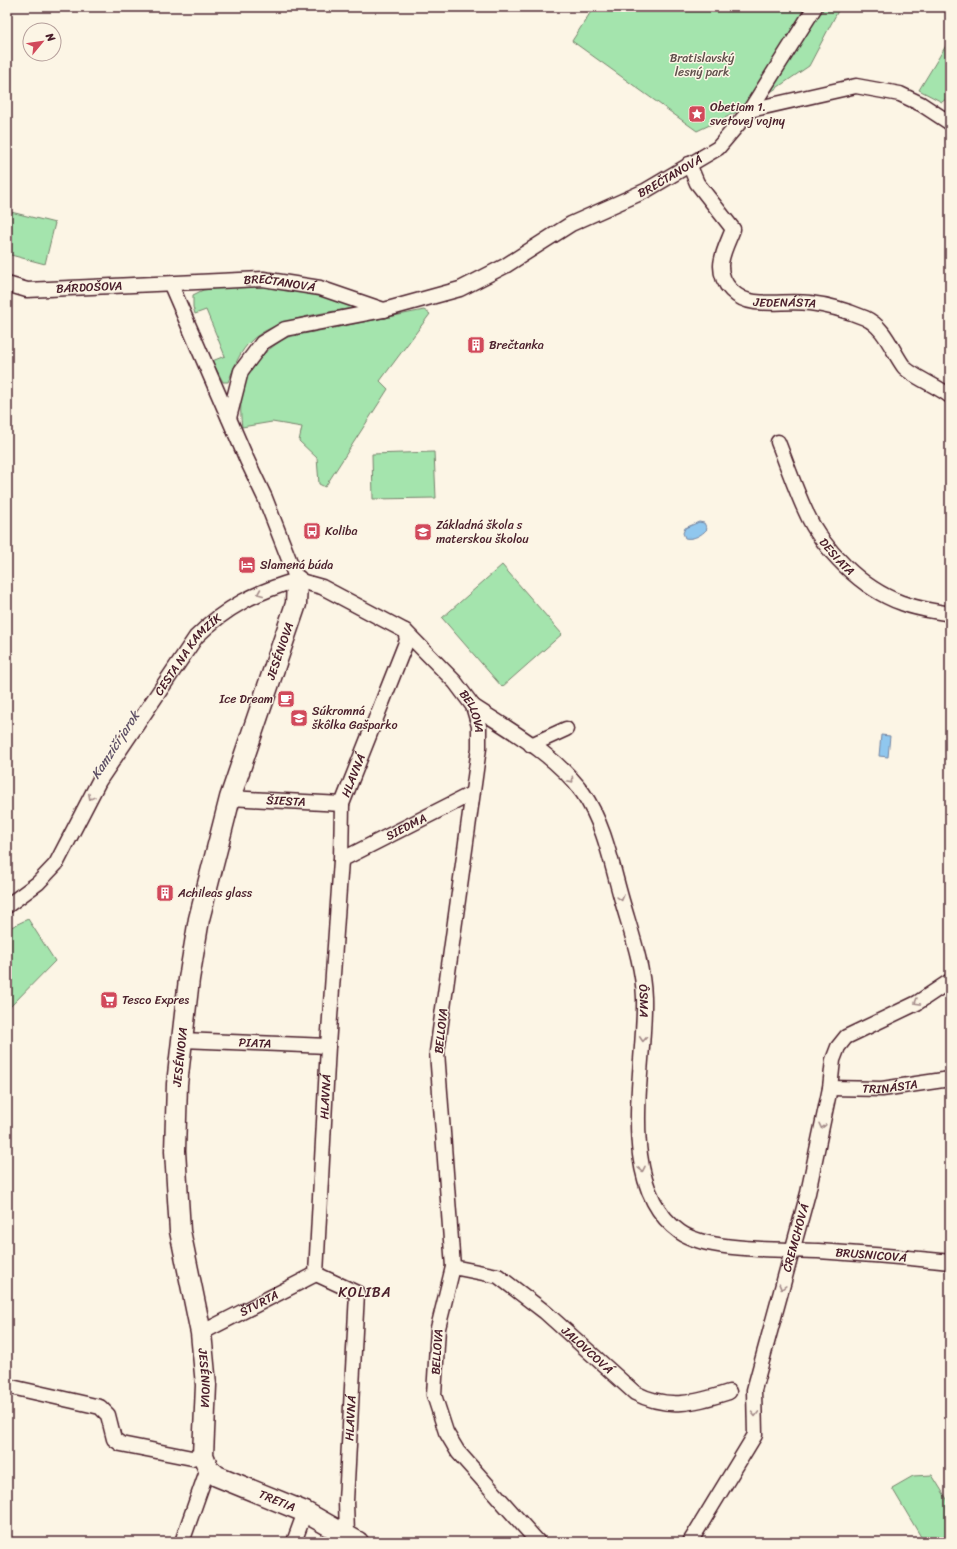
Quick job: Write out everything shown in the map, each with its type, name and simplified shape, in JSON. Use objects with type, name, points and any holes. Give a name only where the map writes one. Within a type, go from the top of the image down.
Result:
[{"type":"street","points":[[750,110],[785,57],[815,7]]},
{"type":"street","points":[[750,110],[856,86],[900,94],[920,104],[950,123]]},
{"type":"street","name":"BREČTANOVÁ","points":[[229,418],[240,371],[262,343],[285,329],[384,310],[442,295],[471,284],[505,266],[571,224],[645,191],[718,148],[750,110]]},
{"type":"street","name":"JEDENÁSTA","points":[[689,164],[697,183],[733,228],[721,266],[724,279],[735,294],[743,299],[755,302],[810,303],[828,306],[866,319],[880,329],[905,369],[941,388],[950,396]]},
{"type":"street","name":"BREČTANOVÁ","points":[[171,285],[263,279],[320,288],[384,310]]},
{"type":"street","name":"BÁRDOŠOVA","points":[[7,284],[27,290],[171,285]]},
{"type":"street","points":[[171,285],[265,498],[297,580]]},
{"type":"street","name":"DESIATA","points":[[778,442],[805,511],[819,535],[836,557],[867,585],[902,603],[950,614]]},
{"type":"street","name":"BELLOVA","points":[[297,580],[322,587],[405,631],[455,682],[473,706],[480,737],[471,794],[437,1052],[453,1267],[438,1328],[434,1395],[446,1432],[458,1452],[538,1542]]},
{"type":"street","name":"JESÉNIOVA","points":[[182,1542],[205,1461],[206,1385],[201,1332],[180,1231],[176,1178],[177,1084],[182,1040],[199,919],[230,798],[296,604],[297,580]]},
{"type":"street","name":"CESTA NA KAMZÍK","points":[[7,906],[38,883],[56,864],[99,782],[196,637],[210,623],[233,606],[263,592],[297,580]]},
{"type":"street","name":"HLAVNÁ","points":[[352,1539],[346,1501],[357,1293],[316,1274],[328,1046],[341,860],[342,804],[407,640],[405,631]]},
{"type":"street","name":"ÔSMA","points":[[473,706],[543,753],[568,775],[582,792],[598,822],[641,969],[644,997],[638,1144],[641,1169],[648,1191],[663,1214],[680,1232],[695,1239],[739,1247],[792,1250]]},
{"type":"street","points":[[531,745],[566,729]]},
{"type":"street","name":"SIEDMA","points":[[341,860],[471,794]]},
{"type":"street","name":"ŠIESTA","points":[[230,798],[342,804]]},
{"type":"street","name":"ČREMCHOVÁ","points":[[690,1542],[755,1435],[754,1390],[808,1193],[830,1088],[833,1060],[838,1047],[846,1036],[917,1003],[950,981]]},
{"type":"street","name":"PIATA","points":[[182,1040],[328,1046]]},
{"type":"street","name":"TRINÁSTA","points":[[830,1088],[882,1089],[950,1079]]},
{"type":"street","name":"BRUSNICOVÁ","points":[[792,1250],[897,1256],[950,1262]]},
{"type":"street","name":"JALOVCOVÁ","points":[[453,1267],[498,1276],[545,1312],[635,1393],[645,1398],[680,1404],[703,1401],[729,1392]]},
{"type":"street","name":"ŠTVRTÁ","points":[[201,1332],[316,1274]]},
{"type":"street","points":[[7,1386],[100,1408],[108,1415],[114,1440],[121,1444],[205,1461]]},
{"type":"street","name":"TRETIA","points":[[205,1461],[217,1476],[305,1512],[352,1539]]},
{"type":"street","points":[[294,1542],[305,1512]]},
{"type":"green space","name":"Bratislavský lesný park","points":[[594,7],[840,7],[809,66],[750,106],[697,131],[572,41]]},
{"type":"green space","points":[[950,39],[950,96],[942,102],[919,90]]},
{"type":"green space","points":[[7,211],[55,223],[45,264],[7,254]]},
{"type":"green space","points":[[236,286],[292,287],[366,306],[303,317],[272,328],[259,335],[248,344],[239,357],[228,382],[223,382],[212,361],[225,356],[206,310],[195,314],[193,307],[193,295],[203,290]]},
{"type":"green space","points":[[424,310],[430,314],[380,381],[388,389],[325,487],[319,484],[317,458],[299,441],[302,427],[272,422],[242,427],[241,398],[244,385],[256,363],[275,345],[288,337]]},
{"type":"green space","points":[[434,452],[436,498],[373,499],[372,454]]},
{"type":"green space","points":[[502,565],[562,634],[502,687],[442,618]]},
{"type":"green space","points":[[28,919],[55,961],[9,1008],[7,1016],[7,929]]},
{"type":"green space","points":[[932,1475],[950,1504],[950,1542],[924,1542],[892,1488],[913,1476]]},
{"type":"water","points":[[699,522],[704,523],[707,529],[697,536],[685,538],[683,533],[685,528]]},
{"type":"water","points":[[881,735],[890,736],[888,757],[879,756]]},
{"type":"place","name":"Obetiam 1. svetovej vojny","points":[[697,114]]},
{"type":"place","name":"Brečtanka","points":[[476,345]]},
{"type":"place","name":"Koliba","points":[[312,531]]},
{"type":"place","name":"Základná škola s materskou školou","points":[[423,532]]},
{"type":"place","name":"Slamená búda","points":[[247,565]]},
{"type":"place","name":"Ice Dream","points":[[286,699]]},
{"type":"place","name":"Súkromná škôlka Gašparko","points":[[299,718]]},
{"type":"place","name":"Achileas glass","points":[[165,893]]},
{"type":"place","name":"Tesco Expres","points":[[109,1000]]},
{"type":"district","name":"KOLIBA","points":[[365,1292]]},
{"type":"water label","name":"Kamzičí jarok","points":[[115,745]]}]
